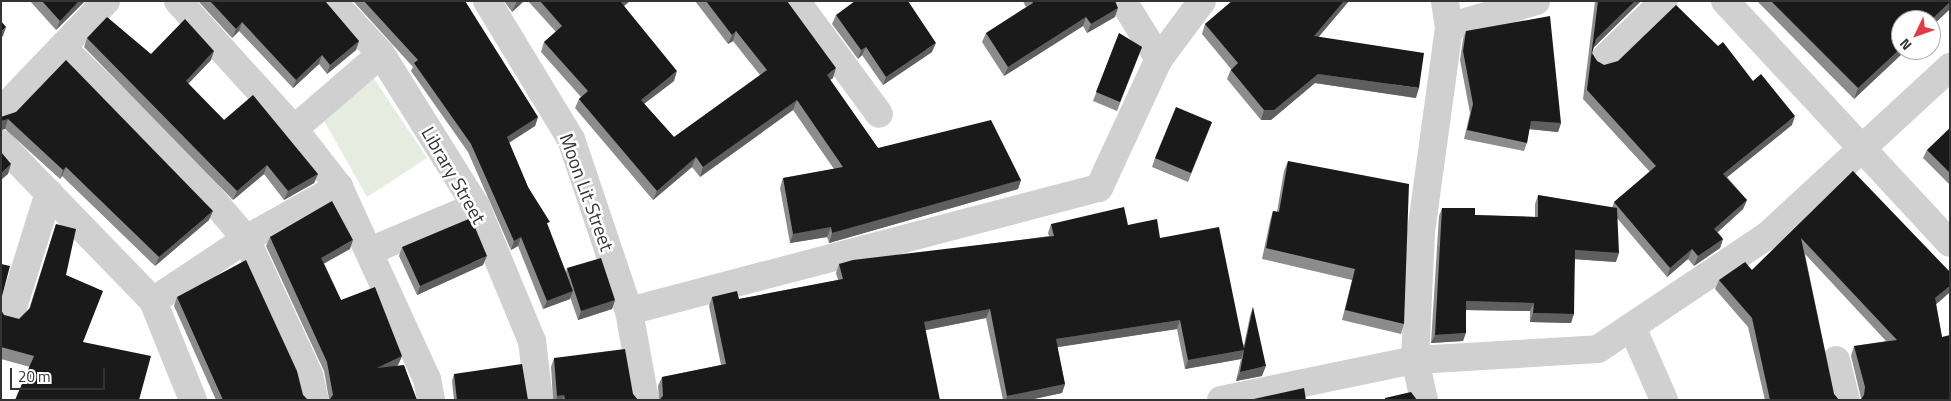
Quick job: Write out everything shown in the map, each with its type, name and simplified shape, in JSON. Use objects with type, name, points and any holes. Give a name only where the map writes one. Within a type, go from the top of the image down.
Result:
[{"type":"street","points":[[1,111],[64,49],[106,1]]},
{"type":"street","points":[[178,1],[294,129],[339,187],[427,378],[431,400]]},
{"type":"street","name":"Library Street","points":[[332,1],[381,54],[476,206],[532,341],[539,400]]},
{"type":"street","name":"Moon Lit Street","points":[[486,1],[571,139],[629,311],[645,400]]},
{"type":"street","points":[[796,1],[879,114]]},
{"type":"street","points":[[1123,1],[1159,59]]},
{"type":"street","points":[[629,311],[1099,188],[1159,59],[1202,1]]},
{"type":"street","points":[[1424,400],[1415,360],[1421,232],[1447,14],[1536,1]]},
{"type":"street","points":[[1604,59],[1664,1]]},
{"type":"street","points":[[1725,1],[1950,243]]},
{"type":"street","points":[[64,49],[190,172],[246,239],[309,375],[315,400]]},
{"type":"street","points":[[294,129],[381,54]]},
{"type":"street","points":[[1221,400],[1415,360],[1598,350],[1768,235],[1864,150],[1950,67]]},
{"type":"street","points":[[1,144],[153,301],[193,400]]},
{"type":"street","points":[[153,301],[246,239],[339,187]]},
{"type":"street","points":[[11,314],[49,194]]},
{"type":"street","points":[[370,251],[476,206]]},
{"type":"street","points":[[1632,327],[1664,400]]},
{"type":"street","points":[[1836,360],[1846,400]]},
{"type":"shaded area","points":[[371,74],[427,158],[367,197],[323,119]]},
{"type":"building","points":[[42,1],[79,1],[60,21]]},
{"type":"building","points":[[210,1],[325,1],[359,41],[330,65],[322,55],[296,80],[242,22],[236,29]]},
{"type":"building","points":[[364,1],[465,1],[538,117],[507,137],[528,187],[550,222],[547,223],[573,291],[547,301],[521,237],[514,241],[471,144],[414,63],[418,60]]},
{"type":"building","points":[[540,1],[620,1],[677,71],[641,100],[674,137],[767,70],[736,31],[732,35],[706,1],[787,1],[836,68],[827,75],[878,148],[991,120],[1021,180],[832,233],[831,227],[793,234],[783,178],[843,167],[797,100],[703,167],[696,157],[657,191],[579,99],[588,91],[544,42],[562,26]]},
{"type":"building","points":[[855,1],[908,1],[936,43],[886,77],[866,47],[861,50],[836,15]]},
{"type":"building","points":[[1032,1],[1115,1],[1118,8],[1091,24],[1086,17],[1008,67],[986,33],[1033,3]]},
{"type":"building","points":[[1232,1],[1344,1],[1314,36],[1424,53],[1419,88],[1318,74],[1274,110],[1264,110],[1231,70],[1238,63],[1205,24]]},
{"type":"building","points":[[1598,1],[1635,1],[1596,39],[1592,53],[1597,61],[1604,65],[1618,61],[1676,5],[1718,46],[1723,42],[1753,81],[1761,74],[1795,116],[1723,174],[1747,200],[1714,229],[1723,239],[1698,256],[1692,249],[1670,268],[1614,202],[1656,166],[1587,90]]},
{"type":"building","points":[[1771,1],[1950,1],[1941,11],[1891,10],[1891,57],[1858,88]]},
{"type":"building","points":[[1550,16],[1561,123],[1531,121],[1527,143],[1467,130],[1473,104],[1463,51],[1466,31]]},
{"type":"building","points":[[107,17],[151,54],[185,19],[214,51],[186,81],[224,120],[253,95],[318,174],[288,191],[267,165],[237,191],[87,38]]},
{"type":"building","points":[[1,21],[6,27],[1,32]]},
{"type":"building","points":[[1119,33],[1142,47],[1120,102],[1096,92]]},
{"type":"building","points":[[66,60],[213,211],[159,257],[66,167],[63,170],[8,119],[1,121],[1,117],[16,112]]},
{"type":"building","points":[[1176,107],[1212,122],[1191,173],[1155,158]]},
{"type":"building","points":[[1950,128],[1950,173],[1927,150]]},
{"type":"building","points":[[1,152],[11,164],[1,174]]},
{"type":"building","points":[[1288,161],[1409,184],[1404,324],[1345,310],[1355,269],[1266,248],[1273,211],[1279,212]]},
{"type":"building","points":[[1853,171],[1950,272],[1950,286],[1935,298],[1942,337],[1950,335],[1950,400],[1860,400],[1864,395],[1865,387],[1854,346],[1897,340],[1801,238],[1834,394],[1839,400],[1770,400],[1752,318],[1719,280],[1745,262],[1752,270]]},
{"type":"building","points":[[1538,195],[1617,208],[1619,253],[1575,250],[1574,314],[1533,313],[1534,303],[1466,301],[1466,333],[1435,335],[1442,208],[1475,208],[1475,215],[1538,217]]},
{"type":"building","points":[[332,201],[353,240],[321,258],[341,300],[375,287],[402,356],[377,368],[404,365],[417,400],[329,400],[333,395],[327,362],[270,237]]},
{"type":"building","points":[[1124,207],[1128,225],[1157,219],[1160,238],[1219,227],[1244,349],[1253,307],[1266,366],[1240,372],[1244,350],[1188,360],[1180,320],[1056,339],[1065,384],[1007,396],[990,309],[924,322],[940,400],[659,400],[663,396],[662,377],[726,364],[712,297],[737,291],[739,299],[843,279],[839,264],[853,260],[1054,236],[1051,224]]},
{"type":"building","points":[[471,218],[487,256],[420,286],[402,247]]},
{"type":"building","points":[[56,224],[76,229],[66,275],[103,291],[83,342],[151,356],[139,400],[15,400],[34,356],[1,347],[1,310],[4,315],[19,319],[30,308]]},
{"type":"building","points":[[601,258],[615,300],[581,311],[567,268]]},
{"type":"building","points":[[246,260],[297,371],[303,395],[308,400],[223,400],[177,297]]},
{"type":"building","points":[[1,264],[10,266],[1,300]]},
{"type":"building","points":[[625,349],[633,394],[638,400],[565,400],[564,395],[557,396],[554,358]]},
{"type":"building","points":[[522,364],[528,400],[457,400],[454,374]]},
{"type":"building","points":[[1304,388],[1306,400],[1249,400]]},
{"type":"building","points":[[1411,392],[1417,400],[1385,400],[1385,398]]}]
